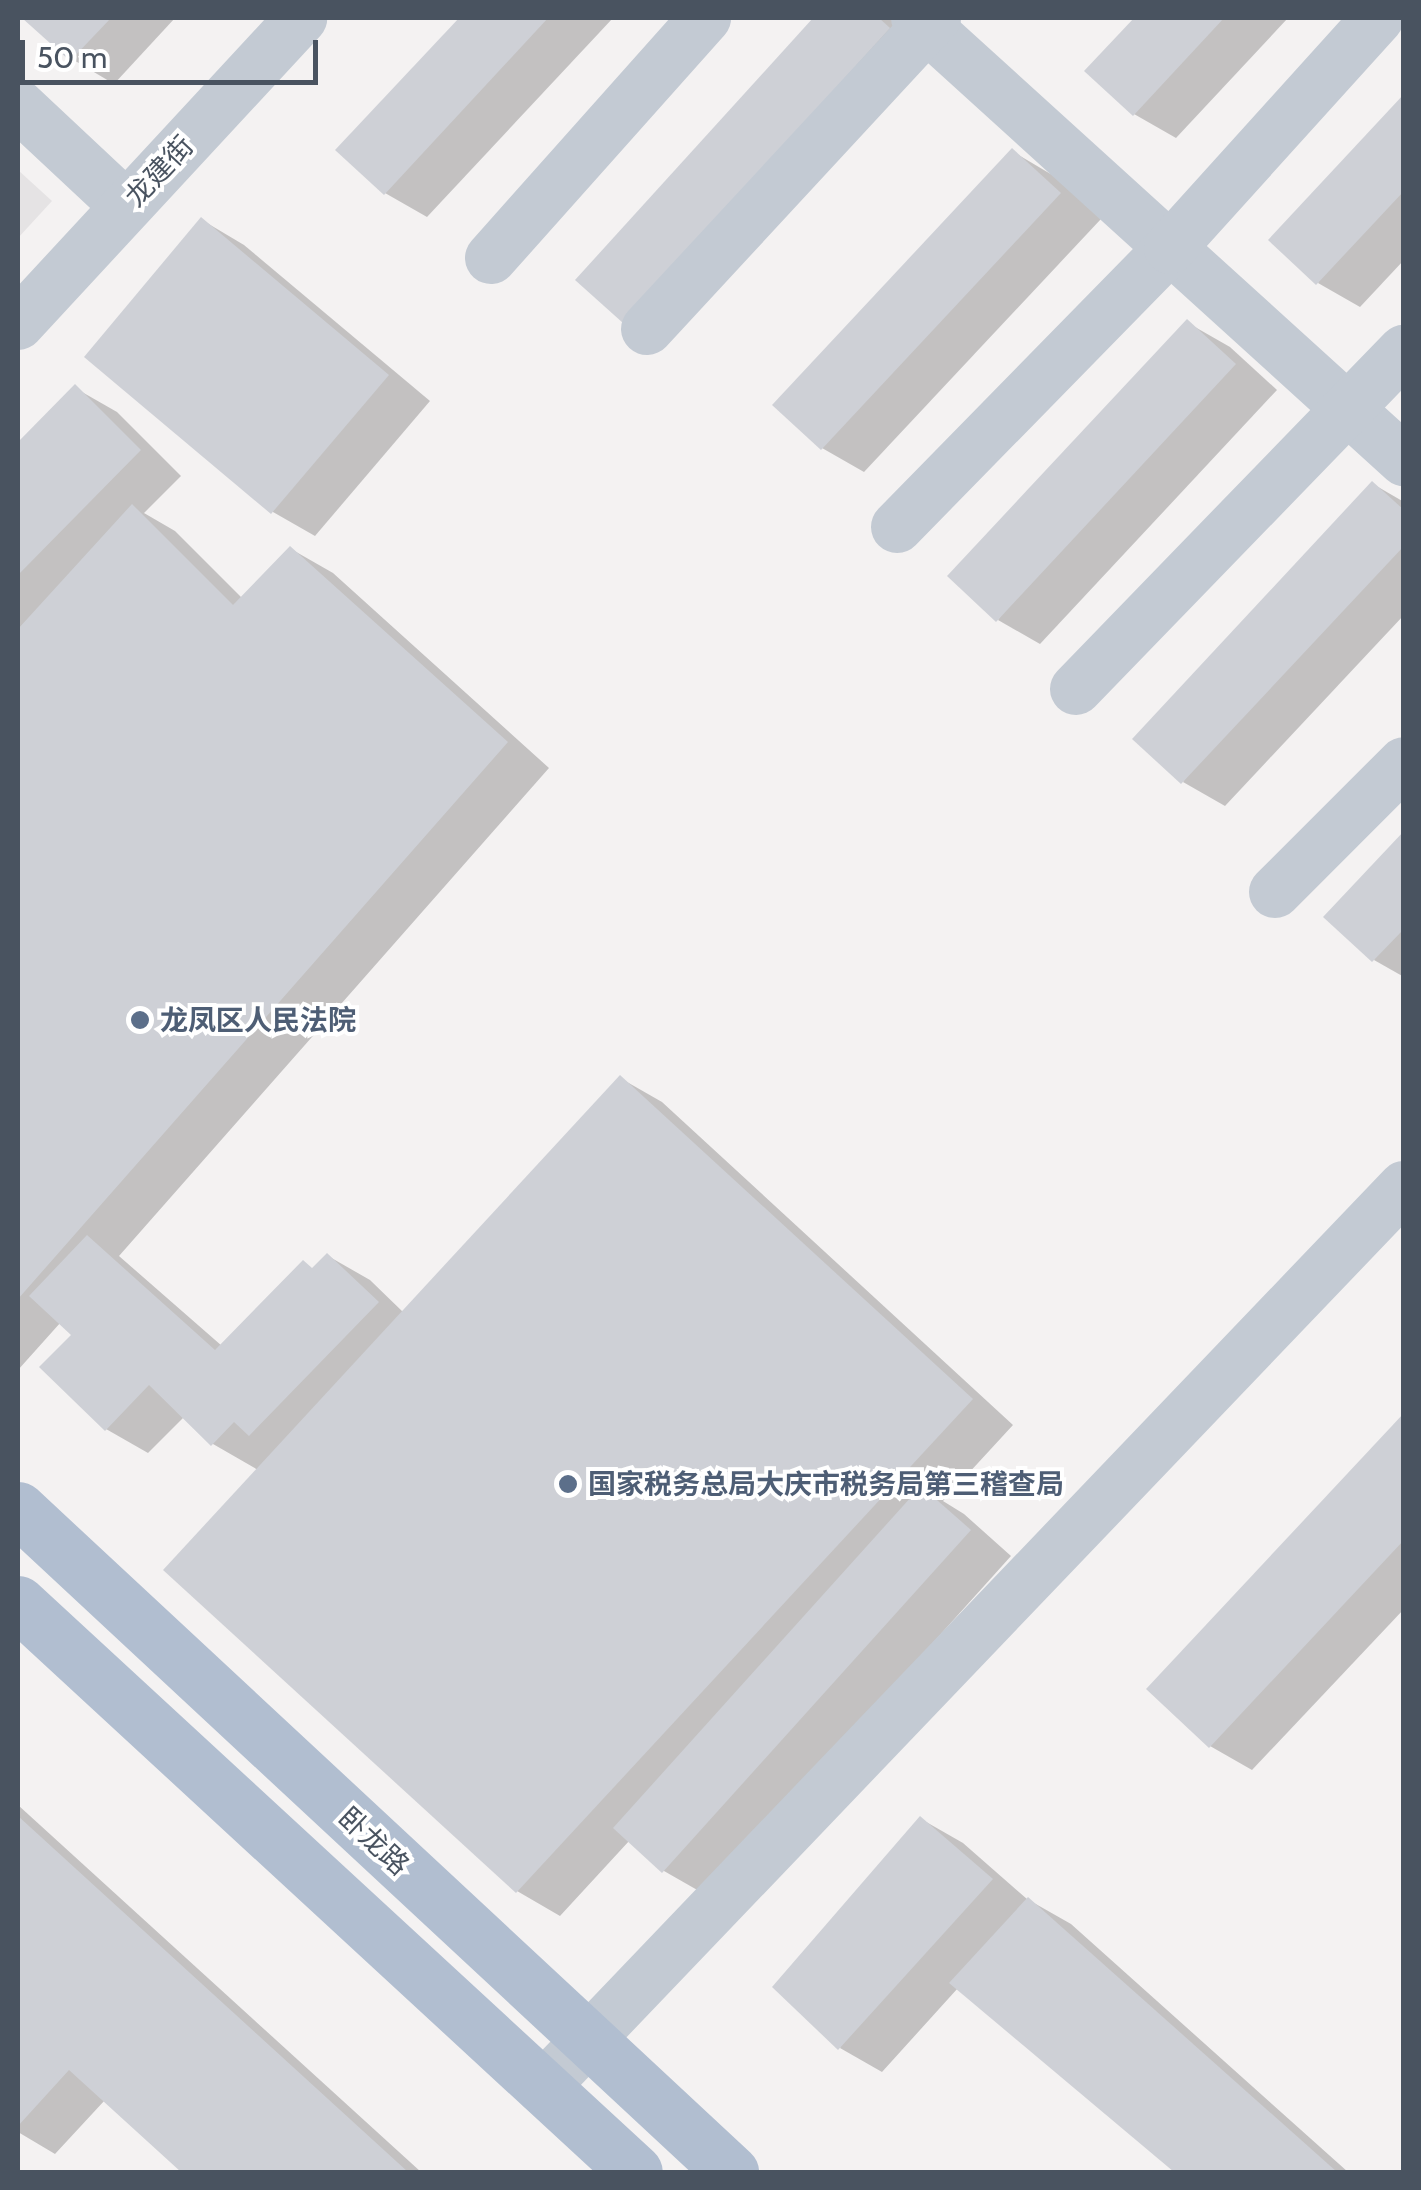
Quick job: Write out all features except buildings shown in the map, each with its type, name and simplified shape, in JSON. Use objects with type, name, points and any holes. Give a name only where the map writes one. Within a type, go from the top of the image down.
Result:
[{"type":"main road","name":"卧龙路","points":[[18,1509],[731,2172]]},
{"type":"main road","points":[[18,1603],[634,2172]]},
{"type":"street","name":"龙建街","points":[[18,324],[300,18]]},
{"type":"street","points":[[491,258],[706,18]]},
{"type":"street","points":[[897,527],[1170,248],[1378,18]]},
{"type":"street","points":[[647,329],[926,20],[1404,460]]},
{"type":"street","points":[[18,106],[126,206]]},
{"type":"street","points":[[1076,689],[1404,351]]},
{"type":"street","points":[[1275,892],[1404,763]]},
{"type":"street","points":[[542,2088],[1404,1187]]},
{"type":"shaded area","points":[[18,170],[52,201],[18,238]]},
{"type":"place","name":"龙凤区人民法院","points":[[140,1020]]},
{"type":"place","name":"国家税务总局大庆市税务局第三稽查局","points":[[568,1484]]}]
